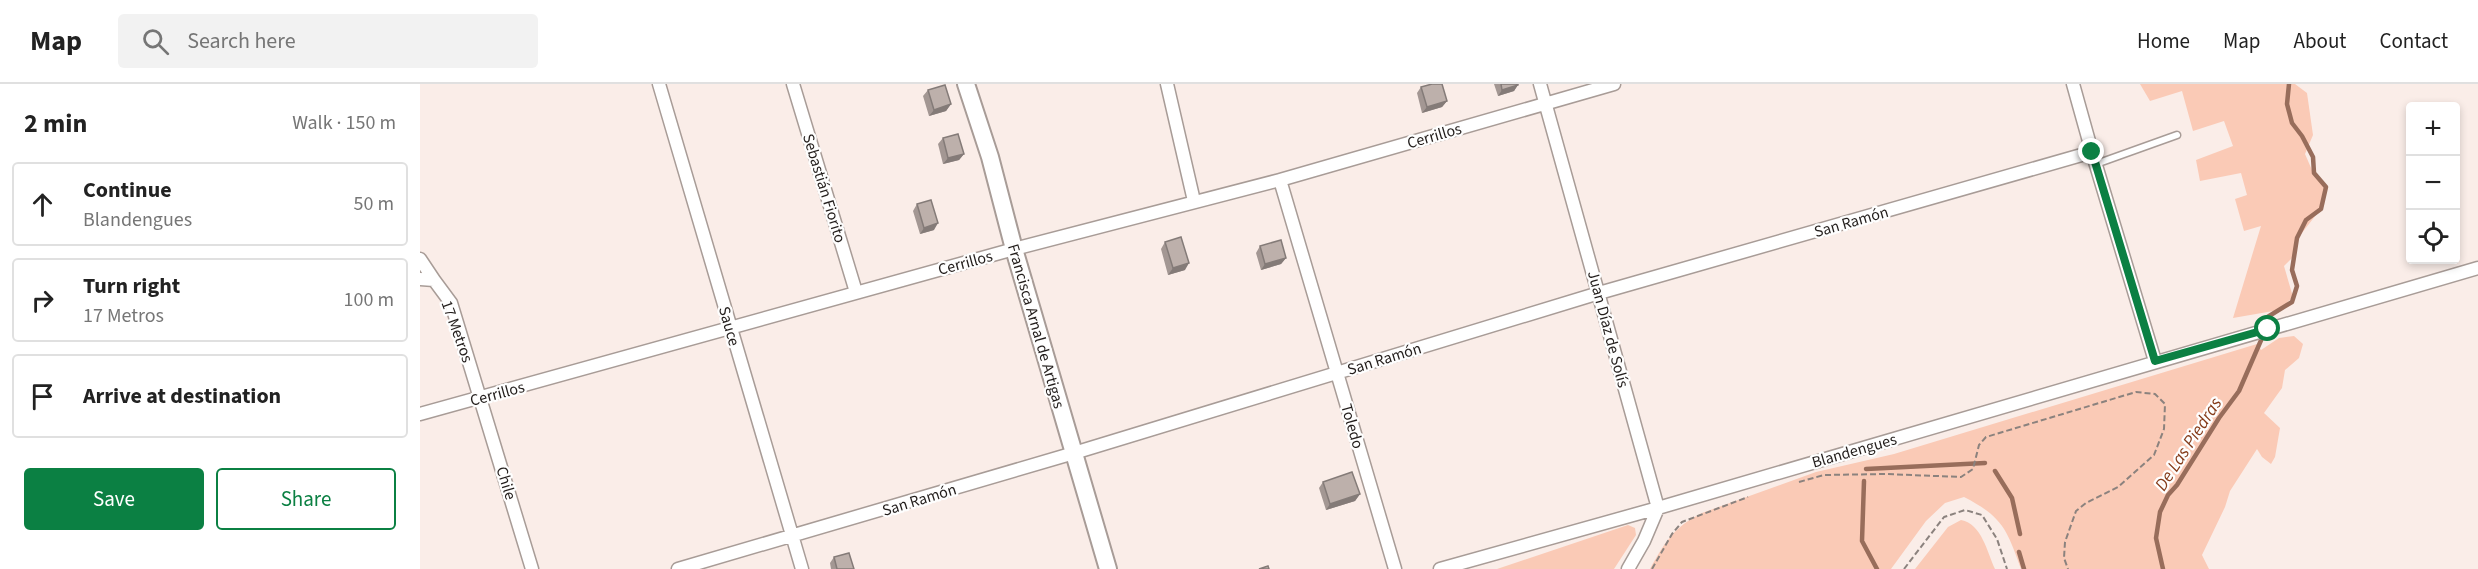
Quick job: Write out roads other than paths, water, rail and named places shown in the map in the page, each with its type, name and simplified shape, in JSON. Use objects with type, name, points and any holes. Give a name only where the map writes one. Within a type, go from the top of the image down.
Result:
[{"type":"street","name":"Sauce","points":[[659,84],[802,569]]},
{"type":"street","name":"Sebastián Fiorito","points":[[793,84],[856,292]]},
{"type":"street","name":"Francisca Arnal de Artigas","points":[[966,84],[990,157],[1014,249],[1108,569]]},
{"type":"street","points":[[1167,84],[1194,201]]},
{"type":"street","name":"Juan Díaz de Solís","points":[[1540,84],[1658,508]]},
{"type":"street","name":"Cerrillos","points":[[420,414],[1014,249],[1280,180],[1614,84]]},
{"type":"street","points":[[2073,84],[2093,158],[2155,361]]},
{"type":"street","name":"San Ramón","points":[[678,569],[1074,453],[1599,293],[2093,158]]},
{"type":"street","name":"Toledo","points":[[1280,180],[1395,569]]},
{"type":"street","points":[[420,259],[434,280]]},
{"type":"street","name":"Blandengues","points":[[1440,569],[1658,508],[2478,268]]},
{"type":"street","name":"17 Metros","points":[[420,279],[434,280],[451,303],[481,398]]},
{"type":"street","name":"Chile","points":[[481,398],[532,569]]},
{"type":"street","points":[[1628,569],[1644,541],[1658,508]]},
{"type":"lane","points":[[2093,158],[2177,135]]},
{"type":"waterway","name":"De Las Piedras","points":[[2261,321],[2292,302],[2297,286],[2292,270],[2297,238],[2306,220],[2321,209],[2326,187],[2314,173],[2313,157],[2292,123],[2287,104],[2289,84]]},
{"type":"waterway","name":"De Las Piedras","points":[[2163,569],[2156,538],[2160,512],[2168,495],[2239,391],[2262,338]]},
{"type":"waterway","points":[[1866,469],[1985,463]]},
{"type":"waterway","points":[[1995,471],[2012,498],[2020,534]]},
{"type":"waterway","points":[[1864,481],[1862,541],[1877,569]]},
{"type":"waterway","points":[[2019,552],[2024,569]]}]
